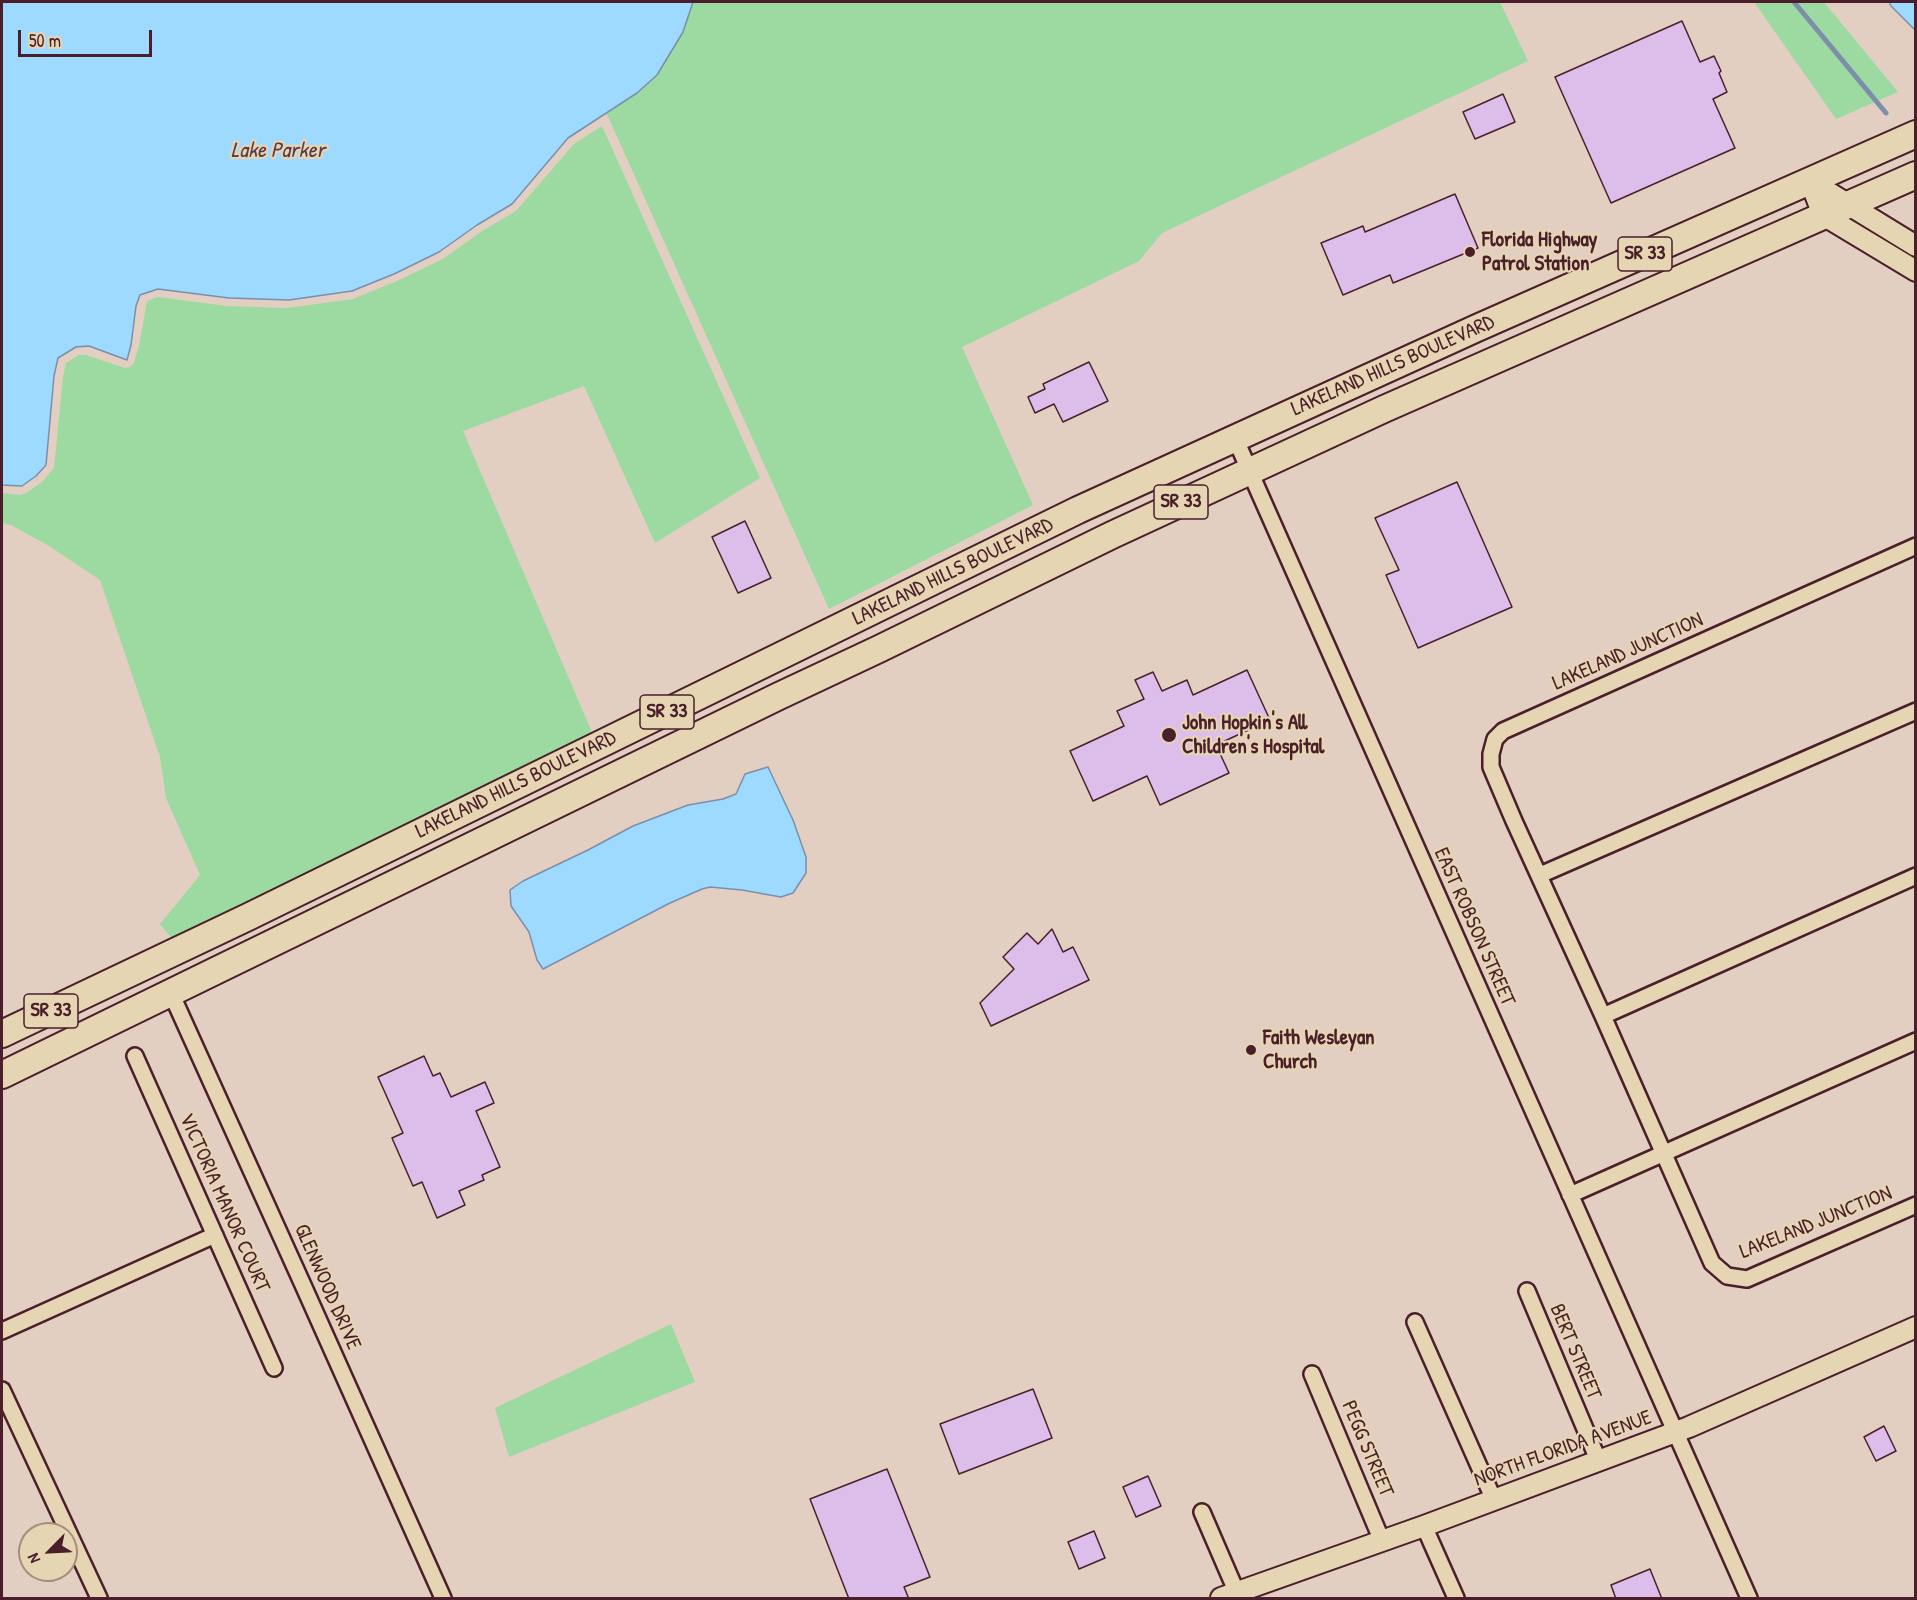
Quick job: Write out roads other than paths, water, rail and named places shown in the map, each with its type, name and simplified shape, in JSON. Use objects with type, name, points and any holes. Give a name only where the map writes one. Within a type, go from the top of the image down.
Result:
[{"type":"main road","name":"LAKELAND HILLS BOULEVARD","points":[[2,1034],[248,917],[1078,510],[1916,134]]},
{"type":"main road","name":"LAKELAND HILLS BOULEVARD","points":[[2,1075],[1250,470],[1384,408],[1916,175]]},
{"type":"main road","points":[[386,888],[394,865],[419,848],[493,810],[604,759],[646,722]]},
{"type":"street","points":[[1810,181],[1916,246]]},
{"type":"street","points":[[1810,181],[1823,215],[1916,272]]},
{"type":"street","name":"EAST ROBSON STREET","points":[[1235,438],[1749,1599]]},
{"type":"street","name":"LAKELAND JUNCTION","points":[[1916,546],[1503,731],[1496,739],[1491,754],[1491,767],[1712,1263],[1728,1276],[1747,1279],[1916,1205]]},
{"type":"street","points":[[1540,875],[1916,711]]},
{"type":"street","points":[[1603,1016],[1916,876]]},
{"type":"street","name":"GLENWOOD DRIVE","points":[[171,993],[443,1599]]},
{"type":"street","points":[[1570,1196],[1916,1041]]},
{"type":"street","name":"VICTORIA MANOR COURT","points":[[135,1056],[274,1368]]},
{"type":"street","points":[[2,1331],[215,1235]]},
{"type":"street","name":"BERT STREET","points":[[1527,1291],[1599,1462]]},
{"type":"street","points":[[1415,1322],[1494,1500]]},
{"type":"street","name":"NORTH FLORIDA AVENUE","points":[[1229,1596],[1675,1433],[1916,1327]]},
{"type":"street","name":"PEGG STREET","points":[[1312,1374],[1382,1541]]},
{"type":"street","points":[[2,1390],[99,1599]]},
{"type":"street","points":[[1202,1512],[1229,1596]]},
{"type":"street","points":[[1424,1526],[1456,1599]]},
{"type":"water","name":"Lake Parker","points":[[2,2],[693,2],[683,32],[657,75],[637,93],[568,138],[512,204],[439,252],[352,291],[289,300],[229,298],[158,289],[140,295],[127,360],[89,346],[76,347],[58,358],[54,376],[46,465],[22,486],[2,485]]},
{"type":"water","points":[[1889,2],[1915,2],[1915,30],[1891,6]]},
{"type":"water","points":[[768,767],[793,820],[806,857],[806,873],[793,893],[781,897],[742,890],[710,887],[702,889],[670,903],[543,969],[537,960],[529,932],[511,906],[510,890],[523,881],[633,826],[688,805],[723,799],[736,794],[745,774]]},
{"type":"waterway","points":[[1794,2],[1886,113]]},
{"type":"place","name":"Florida Highway Patrol Station","points":[[1470,252]]},
{"type":"place","name":"John Hopkin's All Children's Hospital","points":[[1169,735]]},
{"type":"place","name":"Faith Wesleyan Church","points":[[1251,1050]]}]
